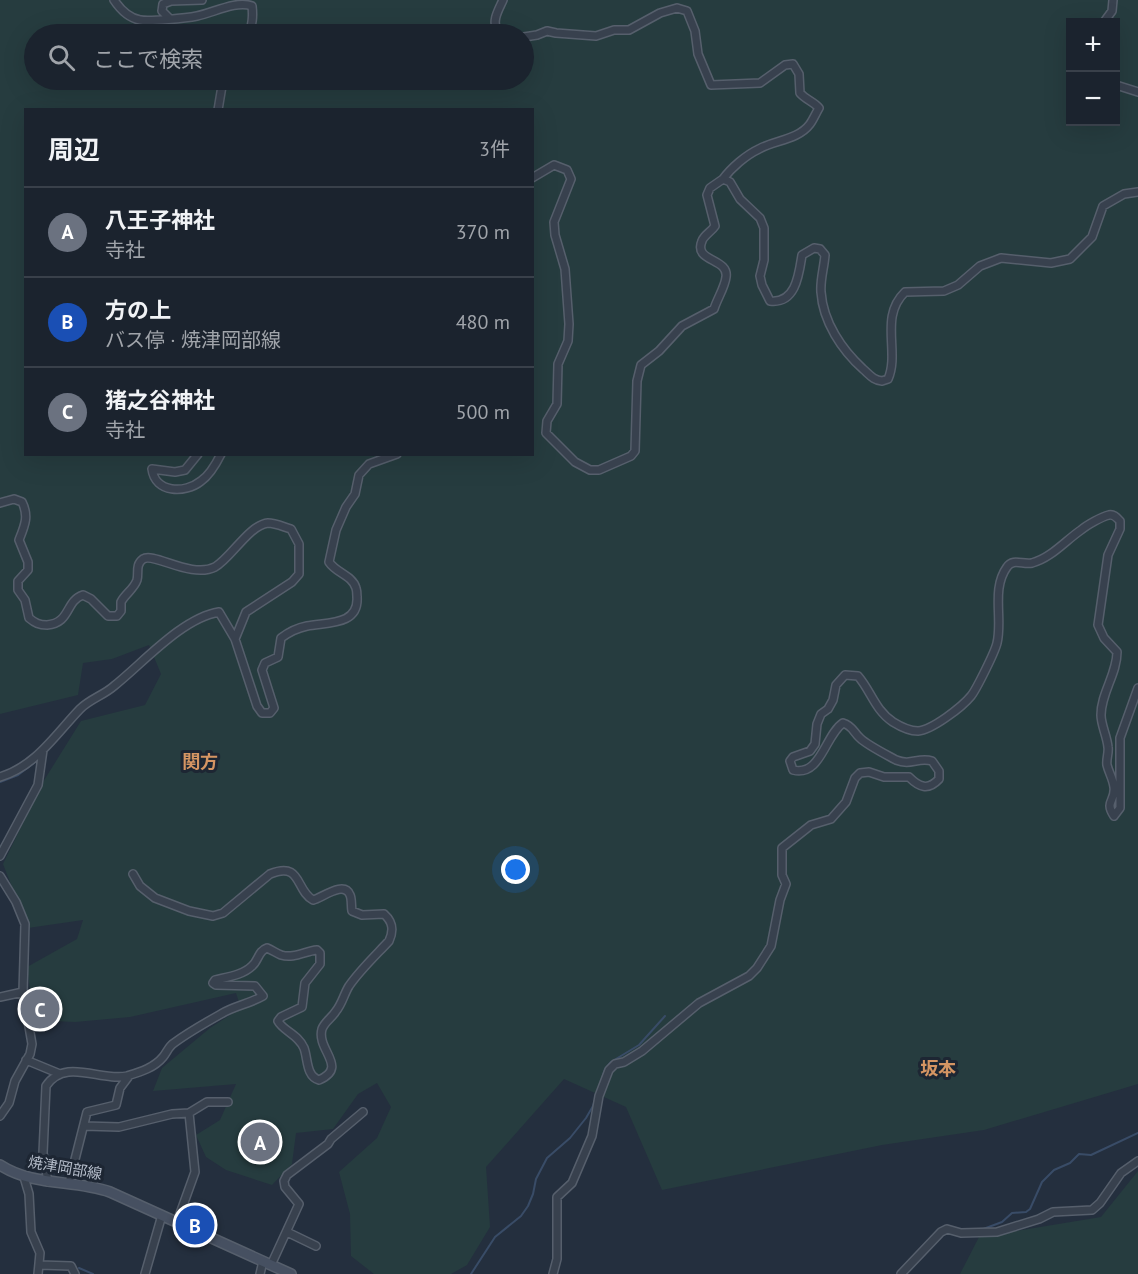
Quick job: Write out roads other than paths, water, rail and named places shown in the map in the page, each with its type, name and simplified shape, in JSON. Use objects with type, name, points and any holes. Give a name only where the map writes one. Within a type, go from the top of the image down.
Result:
[{"type":"main road","name":"焼津岡部線","points":[[0,1165],[24,1177],[95,1187],[110,1192],[291,1274]]},
{"type":"street","points":[[114,0],[128,15],[141,21],[197,16],[234,5],[247,4],[252,6],[253,10],[251,24]]},
{"type":"street","points":[[169,18],[162,11],[163,4],[171,1],[202,0]]},
{"type":"street","points":[[494,24],[496,13],[503,0]]},
{"type":"street","points":[[1107,18],[1112,11],[1113,0]]},
{"type":"street","points":[[534,35],[547,31],[596,36],[614,30],[629,30],[660,13],[677,8],[687,10],[691,18],[698,54],[711,85],[760,83],[785,65],[793,64],[799,74],[800,93],[806,99],[814,101],[819,108],[810,124],[802,132],[777,144],[759,148],[710,188],[706,195],[715,226],[701,242],[701,249],[704,255],[722,264],[727,277],[714,309],[681,326],[658,351],[641,365],[637,381],[635,451],[631,456],[599,470],[590,470],[575,462],[546,433],[547,422],[557,404],[558,364],[568,341],[565,269],[555,235],[554,222],[571,179],[567,170],[554,165],[534,177]]},
{"type":"street","points":[[1120,86],[1138,92]]},
{"type":"street","points":[[218,108],[221,90]]},
{"type":"street","points":[[723,179],[730,182],[740,199],[760,218],[764,228],[764,260],[760,276],[770,301],[777,302],[792,293],[799,274],[802,255],[814,248],[820,249],[825,255],[821,282],[823,304],[835,334],[854,362],[871,376],[882,381],[888,379],[891,371],[890,331],[894,310],[899,298],[905,292],[944,291],[958,285],[980,266],[1001,258],[1051,263],[1070,259],[1092,237],[1104,206],[1124,194],[1138,192]]},
{"type":"street","points":[[196,456],[185,470],[175,472],[152,469],[153,478],[170,489],[193,487],[203,480],[221,456]]},
{"type":"street","points":[[0,777],[22,767],[43,750],[80,709],[111,688],[174,633],[209,614],[219,612],[235,639],[257,706],[262,713],[270,713],[274,708],[262,670],[265,663],[278,657],[281,638],[290,631],[307,626],[338,622],[352,615],[357,605],[356,587],[346,574],[332,567],[329,562],[336,530],[346,507],[355,494],[359,476],[369,464],[391,456]]},
{"type":"street","points":[[0,504],[14,499],[22,502],[27,512],[26,524],[19,540],[28,562],[28,570],[18,581],[18,590],[25,600],[29,618],[42,625],[56,624],[77,597],[83,595],[91,599],[108,616],[117,616],[121,611],[120,602],[136,583],[137,567],[141,560],[156,559],[183,569],[214,567],[258,527],[268,523],[291,529],[299,544],[299,574],[292,582],[246,612],[235,639]]},
{"type":"street","points":[[553,1274],[557,1259],[557,1197],[572,1183],[592,1136],[599,1096],[609,1070],[615,1064],[624,1062],[642,1051],[699,1003],[749,976],[757,968],[771,946],[780,900],[786,884],[782,875],[782,848],[811,825],[831,819],[846,802],[855,778],[860,773],[869,772],[884,777],[909,777],[918,786],[926,787],[939,779],[939,771],[932,761],[924,759],[910,763],[897,760],[860,738],[850,725],[843,723],[836,727],[818,759],[806,770],[800,772],[793,770],[790,761],[793,757],[810,751],[815,744],[816,724],[821,714],[828,709],[833,700],[836,685],[845,675],[858,676],[882,713],[911,731],[921,731],[941,721],[971,696],[997,644],[998,590],[1007,567],[1014,562],[1030,564],[1046,557],[1081,529],[1109,515],[1115,516],[1120,521],[1120,529],[1108,555],[1098,625],[1104,638],[1117,652],[1117,664],[1105,693],[1101,716],[1108,748],[1107,764],[1113,777],[1115,794],[1109,804],[1109,810],[1114,816],[1119,808],[1120,738],[1138,688]]},
{"type":"street","points":[[0,856],[38,785],[41,777],[43,750]]},
{"type":"street","points":[[48,1182],[43,1153],[46,1086],[50,1079],[60,1074],[78,1071],[113,1078],[144,1070],[157,1063],[171,1044],[223,1012],[251,1003],[262,996],[255,986],[213,983],[215,980],[244,972],[253,966],[261,951],[267,948],[282,955],[292,956],[317,950],[320,953],[320,964],[305,983],[302,1006],[281,1017],[278,1021],[298,1038],[304,1048],[310,1074],[319,1080],[326,1077],[332,1065],[321,1038],[324,1025],[339,1008],[351,984],[389,941],[393,929],[389,918],[384,914],[362,915],[352,911],[350,894],[343,889],[333,890],[320,898],[309,899],[298,878],[291,873],[276,871],[270,874],[223,913],[213,916],[189,911],[155,898],[140,886],[134,874]]},
{"type":"street","points":[[0,876],[16,902],[25,924],[23,992],[32,1044],[15,1081],[9,1103],[0,1116]]},
{"type":"street","points":[[0,997],[23,992]]},
{"type":"street","points":[[26,1060],[60,1074]]},
{"type":"street","points":[[69,1183],[87,1112],[116,1105],[120,1088],[129,1075]]},
{"type":"street","points":[[84,1126],[119,1127],[172,1114],[189,1113],[207,1102],[228,1101]]},
{"type":"street","points":[[260,1274],[286,1232],[299,1204],[285,1187],[284,1181],[287,1175],[328,1144],[363,1112]]},
{"type":"street","points":[[177,1222],[195,1172],[189,1113]]},
{"type":"street","points":[[902,1274],[941,1232],[947,1229],[961,1233],[997,1232],[1039,1219],[1053,1212],[1092,1210],[1100,1203],[1121,1173],[1138,1161]]},
{"type":"street","points":[[24,1177],[29,1194],[31,1232],[40,1253],[38,1274]]},
{"type":"street","points":[[145,1274],[162,1215]]},
{"type":"street","points":[[286,1232],[316,1246]]},
{"type":"street","points":[[40,1265],[71,1266],[75,1274]]},
{"type":"waterway","points":[[0,782],[18,775],[34,763]]},
{"type":"waterway","points":[[471,1274],[495,1237],[521,1216],[528,1206],[536,1179],[547,1158],[570,1138],[586,1118],[593,1106],[605,1069],[611,1062],[639,1045],[665,1016]]},
{"type":"waterway","points":[[978,1231],[1002,1222],[1012,1213],[1026,1212],[1030,1209],[1042,1182],[1054,1170],[1070,1163],[1079,1154],[1091,1155],[1138,1133]]},
{"type":"waterway","points":[[908,1271],[941,1236]]},
{"type":"waterway","points":[[79,1268],[93,1274]]},
{"type":"place","name":"猪之谷神社","points":[[40,1009]]},
{"type":"place","name":"八王子神社","points":[[260,1142]]},
{"type":"place","name":"方の上","points":[[195,1225]]},
{"type":"district","name":"関方","points":[[200,762]]},
{"type":"district","name":"坂本","points":[[938,1069]]}]
